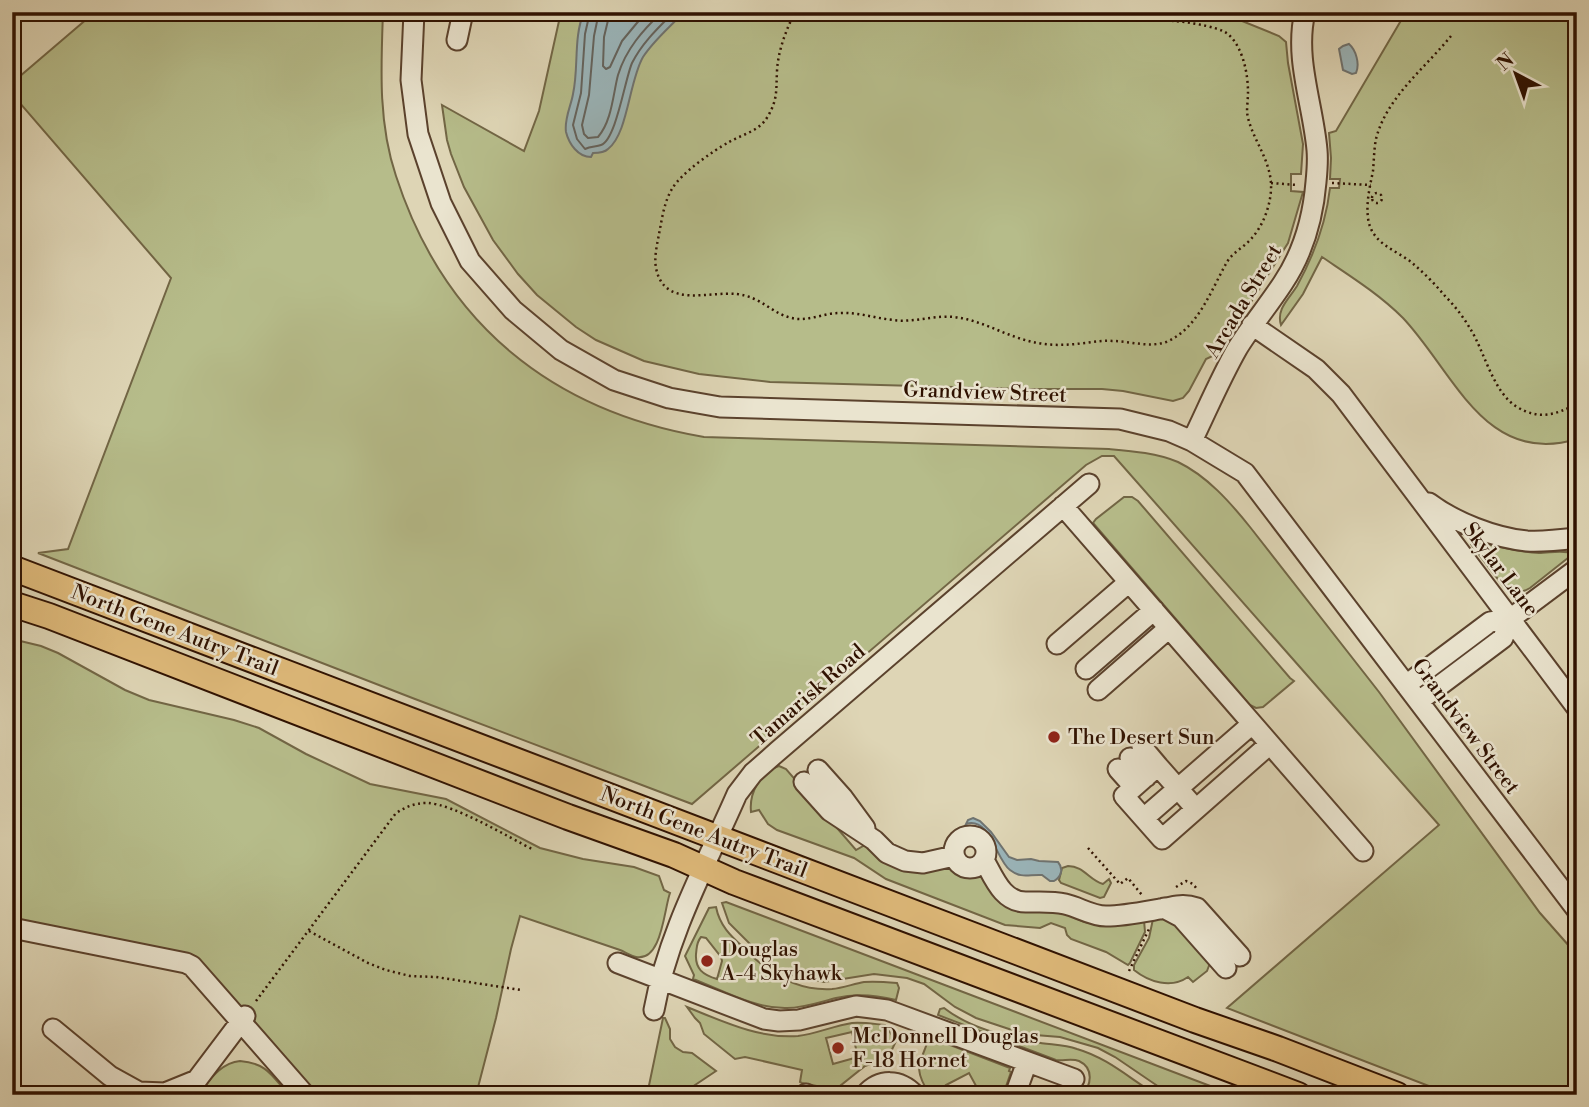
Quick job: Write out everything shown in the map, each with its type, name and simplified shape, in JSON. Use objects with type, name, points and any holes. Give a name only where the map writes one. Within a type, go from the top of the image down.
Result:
[{"type":"main road","name":"North Gene Autry Trail","points":[[12,568],[1397,1095]]},
{"type":"main road","name":"North Gene Autry Trail","points":[[12,604],[1298,1095]]},
{"type":"street","name":"Grandview Street","points":[[414,12],[411,80],[418,134],[441,202],[470,261],[513,310],[561,350],[614,380],[669,398],[720,407],[1120,419],[1169,431],[1192,441],[1245,473],[1577,910]]},
{"type":"street","points":[[457,40],[463,12]]},
{"type":"street","name":"Arcada Street","points":[[1192,441],[1236,352],[1293,268],[1304,243],[1315,185],[1317,154],[1301,55],[1305,12]]},
{"type":"street","name":"Skylar Lane","points":[[1252,326],[1316,369],[1341,394],[1577,708]]},
{"type":"street","name":"Tamarisk Road","points":[[654,1010],[659,979],[678,923],[737,794],[753,773],[1089,484]]},
{"type":"street","name":"Skylar Lane","points":[[1414,492],[1463,523],[1496,534],[1526,541],[1577,538]]},
{"type":"street","points":[[1063,506],[1363,851]]},
{"type":"street","points":[[1406,685],[1490,622],[1510,619],[1577,569]]},
{"type":"street","points":[[1057,644],[1129,582]]},
{"type":"street","points":[[1086,669],[1154,610]]},
{"type":"street","points":[[1419,701],[1503,638],[1510,619]]},
{"type":"street","points":[[1098,691],[1169,628]]},
{"type":"street","points":[[1144,818],[1252,724]]},
{"type":"street","points":[[1146,777],[1124,796],[1161,839],[1270,744]]},
{"type":"street","points":[[1146,777],[1130,758],[1146,777],[1178,789],[1196,809]]},
{"type":"street","points":[[811,776],[843,798],[887,853],[905,861],[923,863],[954,856],[960,865],[971,868],[984,860],[1006,895],[1024,903],[1048,901],[1104,916],[1164,908],[1181,917],[1233,962]]},
{"type":"street","points":[[12,928],[186,963],[243,1019],[305,1095]]},
{"type":"street","points":[[618,963],[764,1019],[799,1020],[856,1006],[887,1010],[1074,1079]]},
{"type":"street","points":[[52,1029],[110,1076],[139,1092],[165,1093],[191,1088],[243,1019]]},
{"type":"street","points":[[1015,1095],[1027,1062]]},
{"type":"street","points":[[865,1095],[871,1088],[890,1082],[900,1083],[915,1095]]},
{"type":"path","points":[[794,12],[785,35],[777,70],[777,93],[764,122],[717,149],[677,181],[668,197],[655,264],[662,282],[681,295],[741,294],[761,301],[794,319],[836,313],[862,314],[892,320],[946,317],[978,322],[1023,340],[1048,344],[1109,340],[1159,344],[1178,335],[1187,326],[1213,290],[1232,255],[1254,236],[1268,208],[1271,183],[1264,154],[1247,113],[1248,81],[1243,59],[1234,41],[1228,33],[1217,27],[1162,20],[1128,20],[1084,12]]},
{"type":"path","points":[[1451,37],[1401,92],[1381,125],[1376,140],[1368,221],[1379,241],[1419,269],[1459,312],[1471,328],[1494,378],[1515,406],[1544,416],[1559,413],[1577,404]]},
{"type":"path","points":[[1271,183],[1303,186]]},
{"type":"path","points":[[1329,183],[1371,184]]},
{"type":"path","points":[[243,1019],[396,813],[412,804],[429,803],[448,808],[534,850]]},
{"type":"path","points":[[1088,848],[1120,884],[1128,878],[1144,898]]},
{"type":"path","points":[[1129,971],[1149,927]]},
{"type":"path","points":[[309,931],[386,970],[410,976],[436,976],[522,990]]},
{"type":"green space","points":[[95,12],[383,12],[382,95],[386,136],[396,176],[417,229],[443,276],[474,317],[511,352],[552,382],[598,406],[649,424],[704,437],[1109,449],[1162,456],[1199,475],[1226,499],[1250,527],[1379,692],[1540,913],[1577,955],[1577,1095],[1452,1095],[1227,1008],[1439,825],[1114,456],[1102,456],[1086,465],[692,804],[38,553],[68,549],[171,278],[12,94],[12,83]]},
{"type":"green space","points":[[561,12],[1220,12],[1279,36],[1286,42],[1303,144],[1301,174],[1291,174],[1291,191],[1303,192],[1288,243],[1219,353],[1206,359],[1189,391],[1183,398],[1173,401],[1102,389],[770,382],[699,374],[644,361],[596,340],[576,327],[537,295],[518,274],[493,240],[464,187],[447,140],[442,105],[524,151],[539,111]]},
{"type":"green space","points":[[1406,12],[1577,12],[1577,439],[1545,444],[1518,440],[1495,427],[1456,387],[1394,309],[1322,257],[1303,294],[1281,325],[1282,309],[1314,251],[1326,214],[1330,188],[1339,188],[1340,179],[1330,179],[1329,133],[1336,131]]},
{"type":"green space","points":[[1124,497],[1132,497],[1138,501],[1294,681],[1263,707],[1250,705],[1093,523]]},
{"type":"green space","points":[[1472,541],[1513,550],[1539,553],[1561,551],[1573,554],[1530,588],[1517,592],[1504,587],[1471,544]]},
{"type":"green space","points":[[12,639],[58,653],[125,690],[149,700],[259,728],[370,784],[446,799],[540,848],[583,859],[634,867],[659,876],[664,890],[670,893],[657,943],[645,956],[636,957],[520,916],[476,1095],[314,1095],[198,962],[12,920]]},
{"type":"green space","points":[[779,766],[786,769],[856,850],[865,845],[886,862],[905,868],[952,866],[961,873],[982,875],[1004,905],[1018,911],[1058,912],[1095,923],[1144,920],[1145,932],[1130,963],[1128,965],[1106,952],[1071,939],[1065,928],[1051,923],[1040,928],[1005,925],[886,879],[854,858],[777,830],[768,824],[759,810],[751,812],[751,805],[761,778]]},
{"type":"green space","points":[[1062,868],[1078,868],[1103,884],[1109,879],[1111,883],[1104,897],[1100,898],[1061,883],[1059,880]]},
{"type":"green space","points":[[726,902],[1234,1095],[1173,1095],[1098,1048],[1060,1037],[1015,1031],[976,1018],[955,1007],[924,984],[907,978],[874,974],[824,982],[784,972],[761,955],[729,923],[722,903]]},
{"type":"green space","points":[[716,907],[720,920],[731,936],[755,959],[785,979],[819,989],[864,982],[897,983],[899,988],[896,1000],[851,996],[800,1007],[775,1007],[751,1002],[693,979],[694,975],[685,956],[709,908]],"holes":[[[701,937],[706,938],[721,957],[717,979],[708,976],[697,964],[697,943]]]},
{"type":"green space","points":[[1153,919],[1174,921],[1210,963],[1207,971],[1193,982],[1188,977],[1174,983],[1160,982],[1146,978],[1134,970],[1134,965],[1149,938]]},
{"type":"green space","points":[[687,1007],[741,1028],[783,1036],[805,1035],[852,1023],[885,1025],[896,1041],[888,1058],[865,1066],[840,1086],[841,1091],[800,1082],[802,1070],[745,1057],[735,1059],[704,1034]],"holes":[[[852,1032],[858,1057],[833,1064],[826,1038]]]},
{"type":"green space","points":[[944,1008],[987,1030],[1023,1040],[1072,1047],[1088,1053],[1109,1063],[1157,1095],[1081,1095],[1090,1077],[1084,1064],[1074,1060],[1056,1060],[938,1015],[940,1009]]},
{"type":"green space","points":[[663,1018],[670,1029],[670,1039],[675,1047],[692,1053],[716,1071],[680,1095],[647,1095]]},
{"type":"green space","points":[[932,1038],[1010,1068],[1003,1095],[981,1095],[969,1073],[946,1085],[951,1095],[930,1095],[919,1068],[928,1041]]},
{"type":"green space","points":[[240,1061],[263,1068],[289,1095],[197,1095],[221,1069]]},
{"type":"water","points":[[584,12],[684,12],[643,57],[615,142],[601,153],[593,153],[591,157],[582,155],[575,149],[566,132],[575,84],[578,32]]},
{"type":"water","points":[[1349,44],[1357,57],[1356,73],[1352,74],[1343,70],[1339,49]]},
{"type":"water","points":[[973,818],[991,832],[1009,857],[1017,860],[1058,862],[1061,873],[1054,881],[1050,881],[1042,875],[1014,873],[1005,865],[987,832],[974,823],[966,824]]},
{"type":"place","name":"The Desert Sun","points":[[1054,737]]},
{"type":"place","name":"Douglas A-4 Skyhawk","points":[[707,961]]},
{"type":"place","name":"McDonnell Douglas F-18 Hornet","points":[[838,1048]]}]
